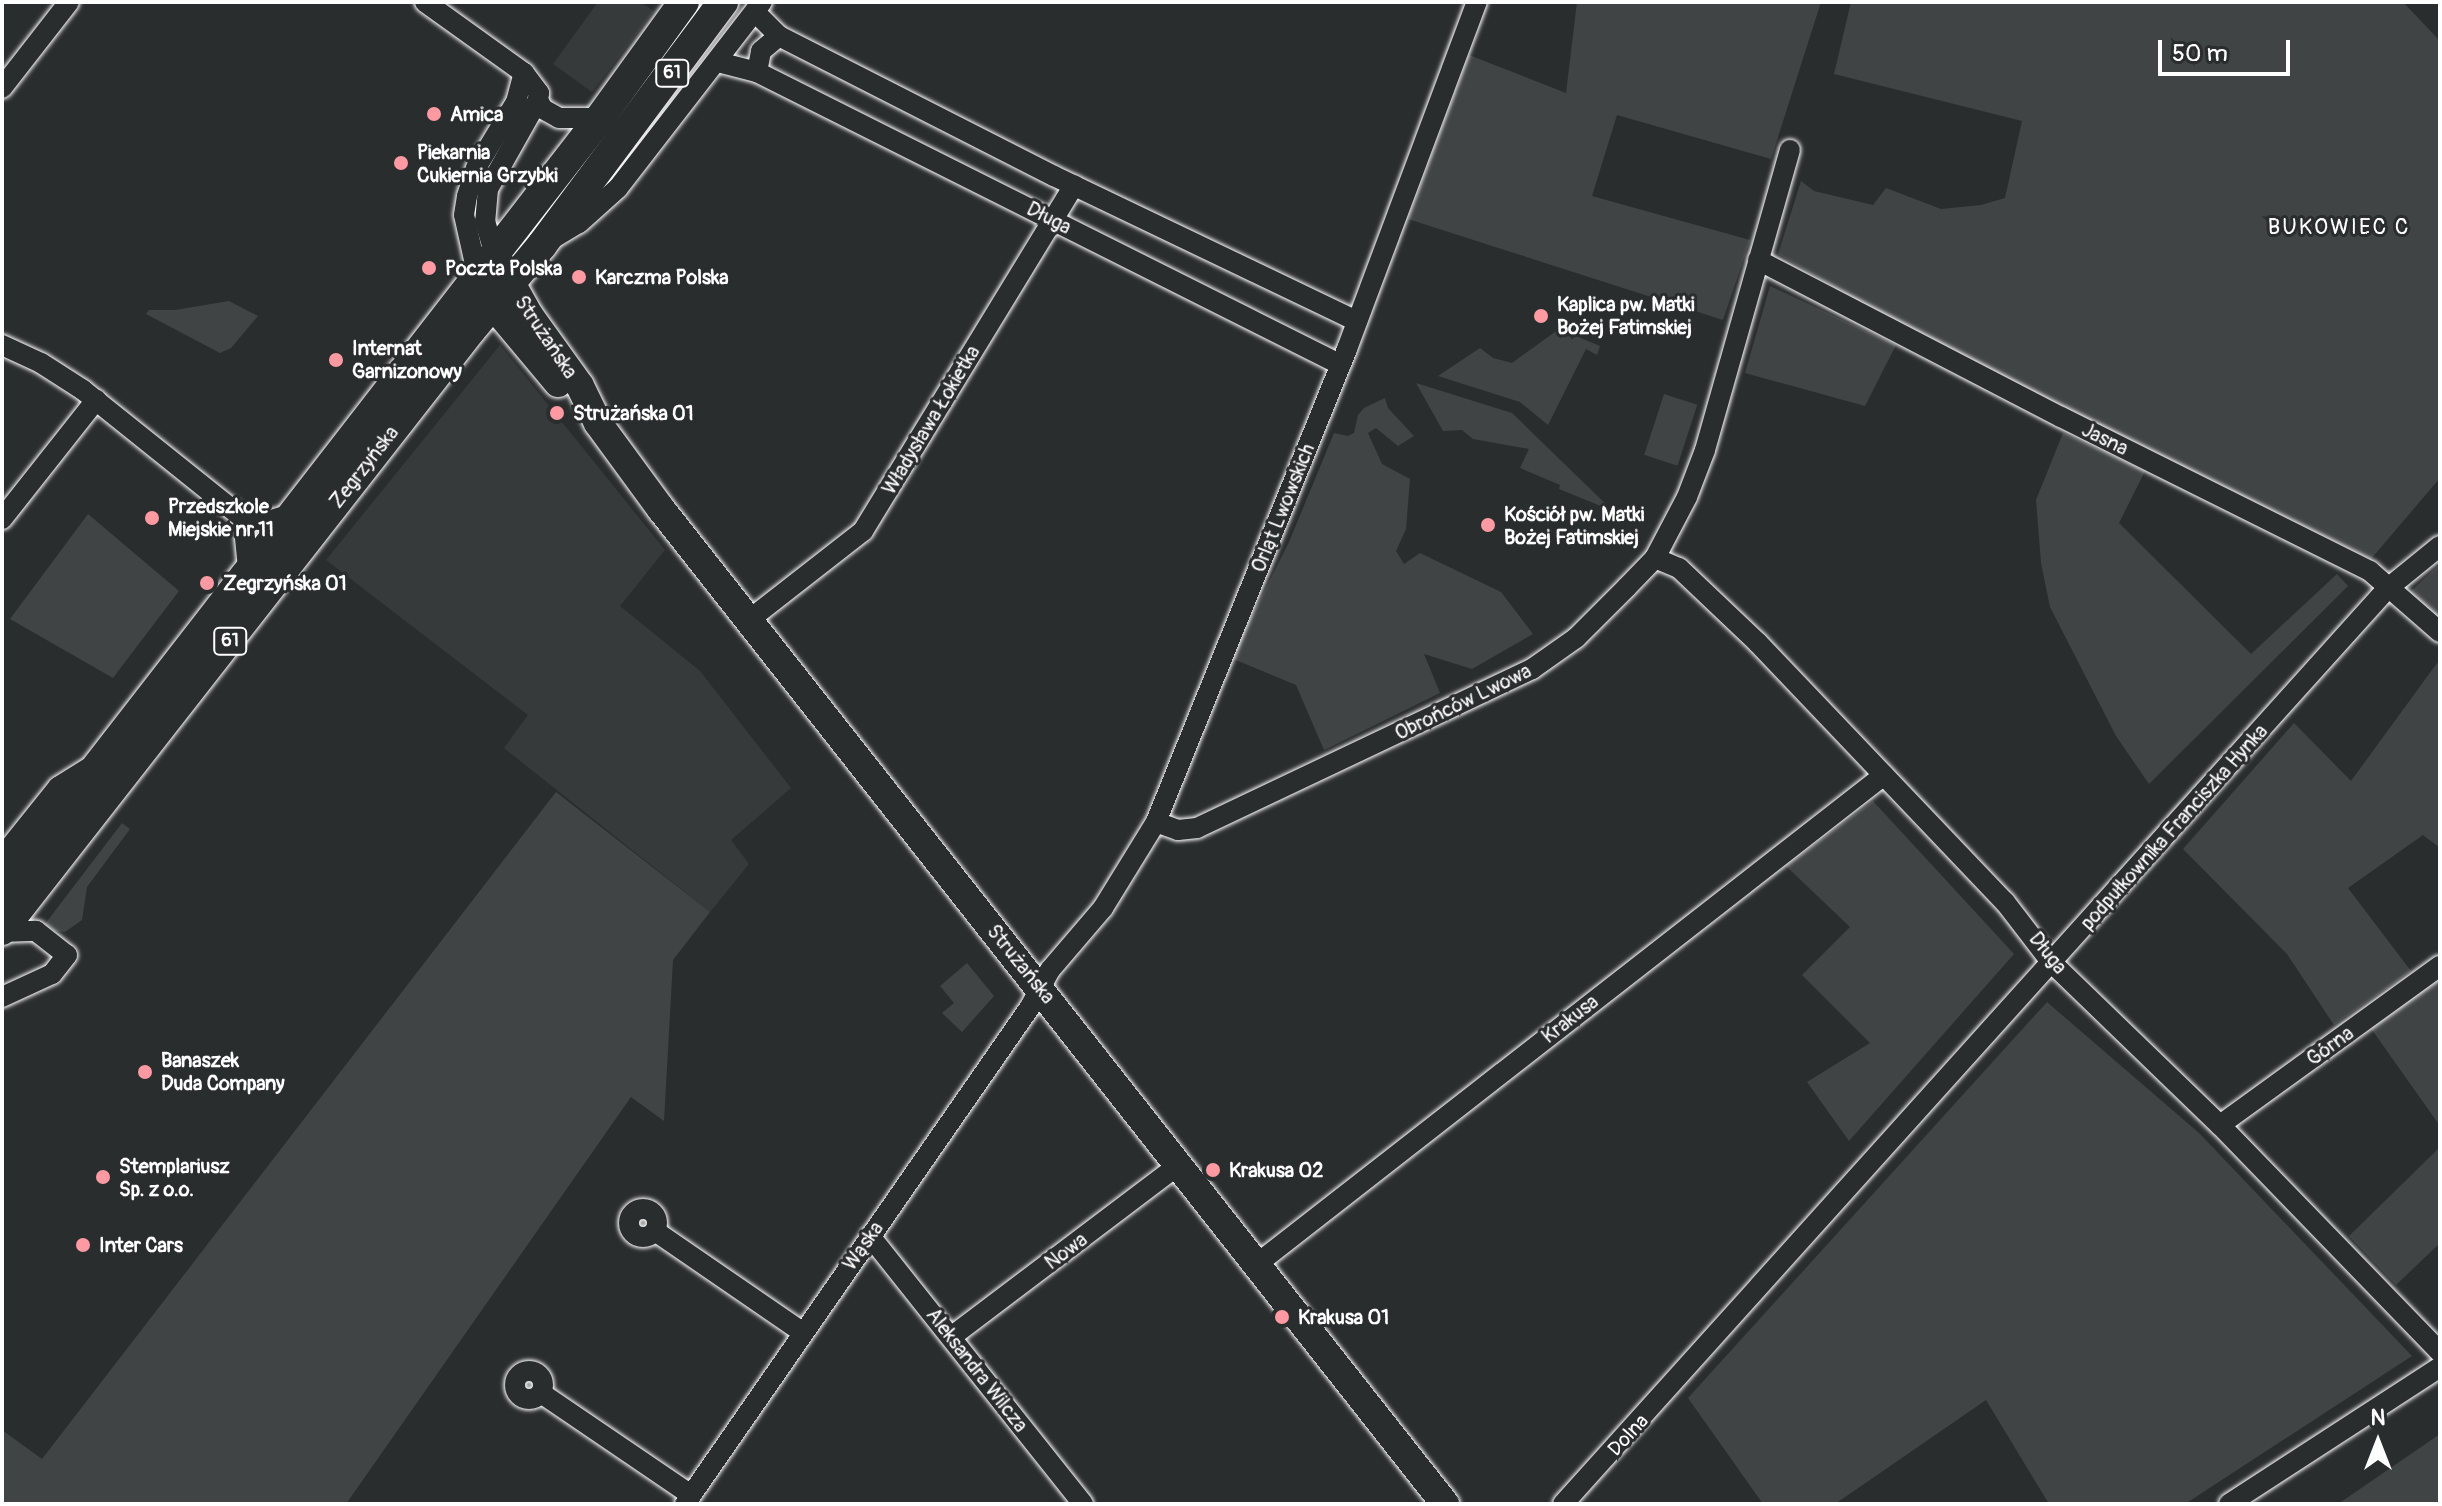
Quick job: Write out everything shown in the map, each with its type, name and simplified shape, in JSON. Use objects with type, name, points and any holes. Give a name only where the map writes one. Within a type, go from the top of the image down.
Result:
[{"type":"main road","name":"Zegrzyńska","points":[[2,889],[96,763],[600,118],[684,2]]},
{"type":"main road","name":"Zegrzyńska","points":[[2,931],[501,293],[542,245],[723,2]]},
{"type":"main road","name":"Strużańska","points":[[485,263],[501,293],[529,315],[580,386],[598,423],[749,620],[1445,1504]]},
{"type":"street","points":[[2,88],[69,2]]},
{"type":"street","points":[[425,2],[524,73],[536,86],[543,109],[559,118],[600,118]]},
{"type":"street","name":"Orląt Lwowskich","points":[[1041,989],[1050,970],[1103,908],[1156,822],[1341,365],[1477,2]]},
{"type":"street","points":[[542,245],[579,223],[618,188],[759,7]]},
{"type":"street","name":"Długa","points":[[759,7],[779,36],[1074,185],[1357,321]]},
{"type":"street","points":[[757,72],[761,51],[779,36]]},
{"type":"street","name":"Długa","points":[[718,62],[757,72],[1341,365]]},
{"type":"street","points":[[485,263],[464,215],[467,196],[476,168],[516,102],[524,73]]},
{"type":"street","points":[[485,263],[488,189],[538,100]]},
{"type":"street","name":"Obrońców Lwowa","points":[[1156,822],[1178,830],[1197,828],[1532,669],[1576,638],[1655,558],[1687,497],[1705,450],[1790,150]]},
{"type":"street","name":"Władysława Łokietka","points":[[749,620],[863,531],[1074,185]]},
{"type":"street","name":"Jasna","points":[[1758,260],[2061,417],[2370,571],[2387,589],[2440,632]]},
{"type":"street","points":[[2,345],[41,363],[96,400],[243,518],[268,521],[292,513]]},
{"type":"street","points":[[2,519],[96,400]]},
{"type":"street","points":[[243,518],[248,568]]},
{"type":"street","name":"podpułkownika Franciszka Hynka","points":[[1690,1365],[2387,589],[2440,546]]},
{"type":"street","name":"Długa","points":[[1655,558],[1679,568],[1705,589],[2005,902],[2051,962],[2220,1125],[2440,1354]]},
{"type":"street","points":[[2,857],[58,787],[96,763]]},
{"type":"street","name":"Krakusa","points":[[1257,1264],[1884,775]]},
{"type":"street","points":[[2,997],[52,974],[67,955],[36,931],[32,916],[34,890]]},
{"type":"street","points":[[2,931],[36,931]]},
{"type":"street","name":"Górna","points":[[2220,1125],[2440,966]]},
{"type":"street","name":"Wąska","points":[[688,1500],[1041,989]]},
{"type":"street","name":"Nowa","points":[[951,1337],[1180,1164]]},
{"type":"street","points":[[655,1231],[802,1332]]},
{"type":"street","name":"Aleksandra Wilcza","points":[[870,1236],[1076,1502]]},
{"type":"street","points":[[2229,1504],[2440,1354]]},
{"type":"street","name":"Dolna","points":[[1563,1504],[1690,1365]]},
{"type":"street","points":[[541,1393],[688,1500]]},
{"type":"shaded area","points":[[598,2],[640,2],[654,11],[592,92],[553,64]]},
{"type":"shaded area","points":[[1577,2],[1821,2],[1771,159],[1617,115],[1592,196],[1750,240],[1723,320],[1408,219],[1469,55],[1566,93]]},
{"type":"shaded area","points":[[1851,2],[2403,2],[2440,41],[2440,478],[2371,559],[1905,328],[1778,254],[1801,181],[1814,191],[1873,205],[1886,188],[1941,209],[1981,205],[2005,198],[2022,121],[1834,74]]},
{"type":"shaded area","points":[[1770,286],[1896,345],[1865,406],[1745,373]]},
{"type":"shaded area","points":[[229,301],[258,316],[231,348],[220,353],[146,314],[149,310],[175,310]]},
{"type":"shaded area","points":[[1559,329],[1600,346],[1597,355],[1586,349],[1548,425],[1520,402],[1438,376],[1480,348],[1493,358],[1512,363]]},
{"type":"shaded area","points":[[500,345],[665,550],[620,606],[700,671],[791,788],[731,840],[749,864],[710,912],[504,748],[528,715],[326,560]]},
{"type":"shaded area","points":[[1416,383],[1512,413],[1613,511],[1559,489],[1560,485],[1520,468],[1529,449],[1473,439],[1462,430],[1443,431]]},
{"type":"shaded area","points":[[1664,394],[1697,405],[1678,466],[1644,455]]},
{"type":"shaded area","points":[[1385,398],[1388,408],[1414,436],[1398,446],[1376,428],[1368,433],[1382,464],[1410,479],[1406,529],[1396,551],[1404,564],[1420,553],[1501,592],[1533,634],[1472,669],[1424,654],[1440,693],[1324,750],[1296,685],[1231,658],[1289,542],[1334,433],[1348,436],[1354,433],[1358,415],[1364,408]]},
{"type":"shaded area","points":[[2063,433],[2145,471],[2119,523],[2251,654],[2337,574],[2348,586],[2149,784],[2116,736],[2050,607],[2041,563],[2036,500]]},
{"type":"shaded area","points":[[88,514],[179,591],[113,678],[10,619]]},
{"type":"shaded area","points":[[2440,564],[2440,625],[2404,598]]},
{"type":"shaded area","points":[[2440,659],[2440,848],[2423,835],[2348,888],[2411,971],[2334,1025],[2287,954],[2183,849],[2294,723],[2351,781]]},
{"type":"shaded area","points":[[556,792],[710,912],[673,960],[664,1121],[631,1097],[346,1504],[2,1504],[2,1430],[42,1459]]},
{"type":"shaded area","points":[[1873,801],[2014,954],[1849,1141],[1807,1082],[1870,1043],[1802,975],[1850,927],[1786,866]]},
{"type":"shaded area","points":[[122,823],[130,829],[87,887],[82,920],[65,932],[55,931],[45,924]]},
{"type":"shaded area","points":[[967,963],[994,996],[962,1032],[942,1013],[954,1003],[940,986]]},
{"type":"shaded area","points":[[2440,977],[2440,1126],[2370,1027]]},
{"type":"shaded area","points":[[2047,1002],[2199,1133],[2412,1356],[2185,1504],[2049,1504],[1986,1400],[1835,1504],[1763,1504],[1688,1398]]},
{"type":"shaded area","points":[[2440,1147],[2440,1243],[2396,1285],[2349,1236]]},
{"type":"shaded area","points":[[2440,1434],[2440,1504],[2338,1504]]},
{"type":"place","name":"Amica","points":[[434,114]]},
{"type":"place","name":"Piekarnia Cukiernia Grzybki","points":[[401,163]]},
{"type":"place","name":"Poczta Polska","points":[[429,268]]},
{"type":"place","name":"Karczma Polska","points":[[579,277]]},
{"type":"place","name":"Kaplica pw. Matki Bożej Fatimskiej","points":[[1541,316]]},
{"type":"place","name":"Internat Garnizonowy","points":[[336,360]]},
{"type":"place","name":"Strużańska 01","points":[[557,413]]},
{"type":"place","name":"Przedszkole Miejskie nr 11","points":[[152,518]]},
{"type":"place","name":"Kościół pw. Matki Bożej Fatimskiej","points":[[1488,525]]},
{"type":"place","name":"Zegrzyńska 01","points":[[207,583]]},
{"type":"place","name":"Banaszek Duda Company","points":[[145,1072]]},
{"type":"place","name":"Krakusa 02","points":[[1213,1170]]},
{"type":"place","name":"Stemplariusz Sp. z o.o.","points":[[103,1177]]},
{"type":"place","name":"Inter Cars","points":[[83,1245]]},
{"type":"place","name":"Krakusa 01","points":[[1282,1317]]},
{"type":"district","name":"BUKOWIEC C","points":[[2339,228]]}]
